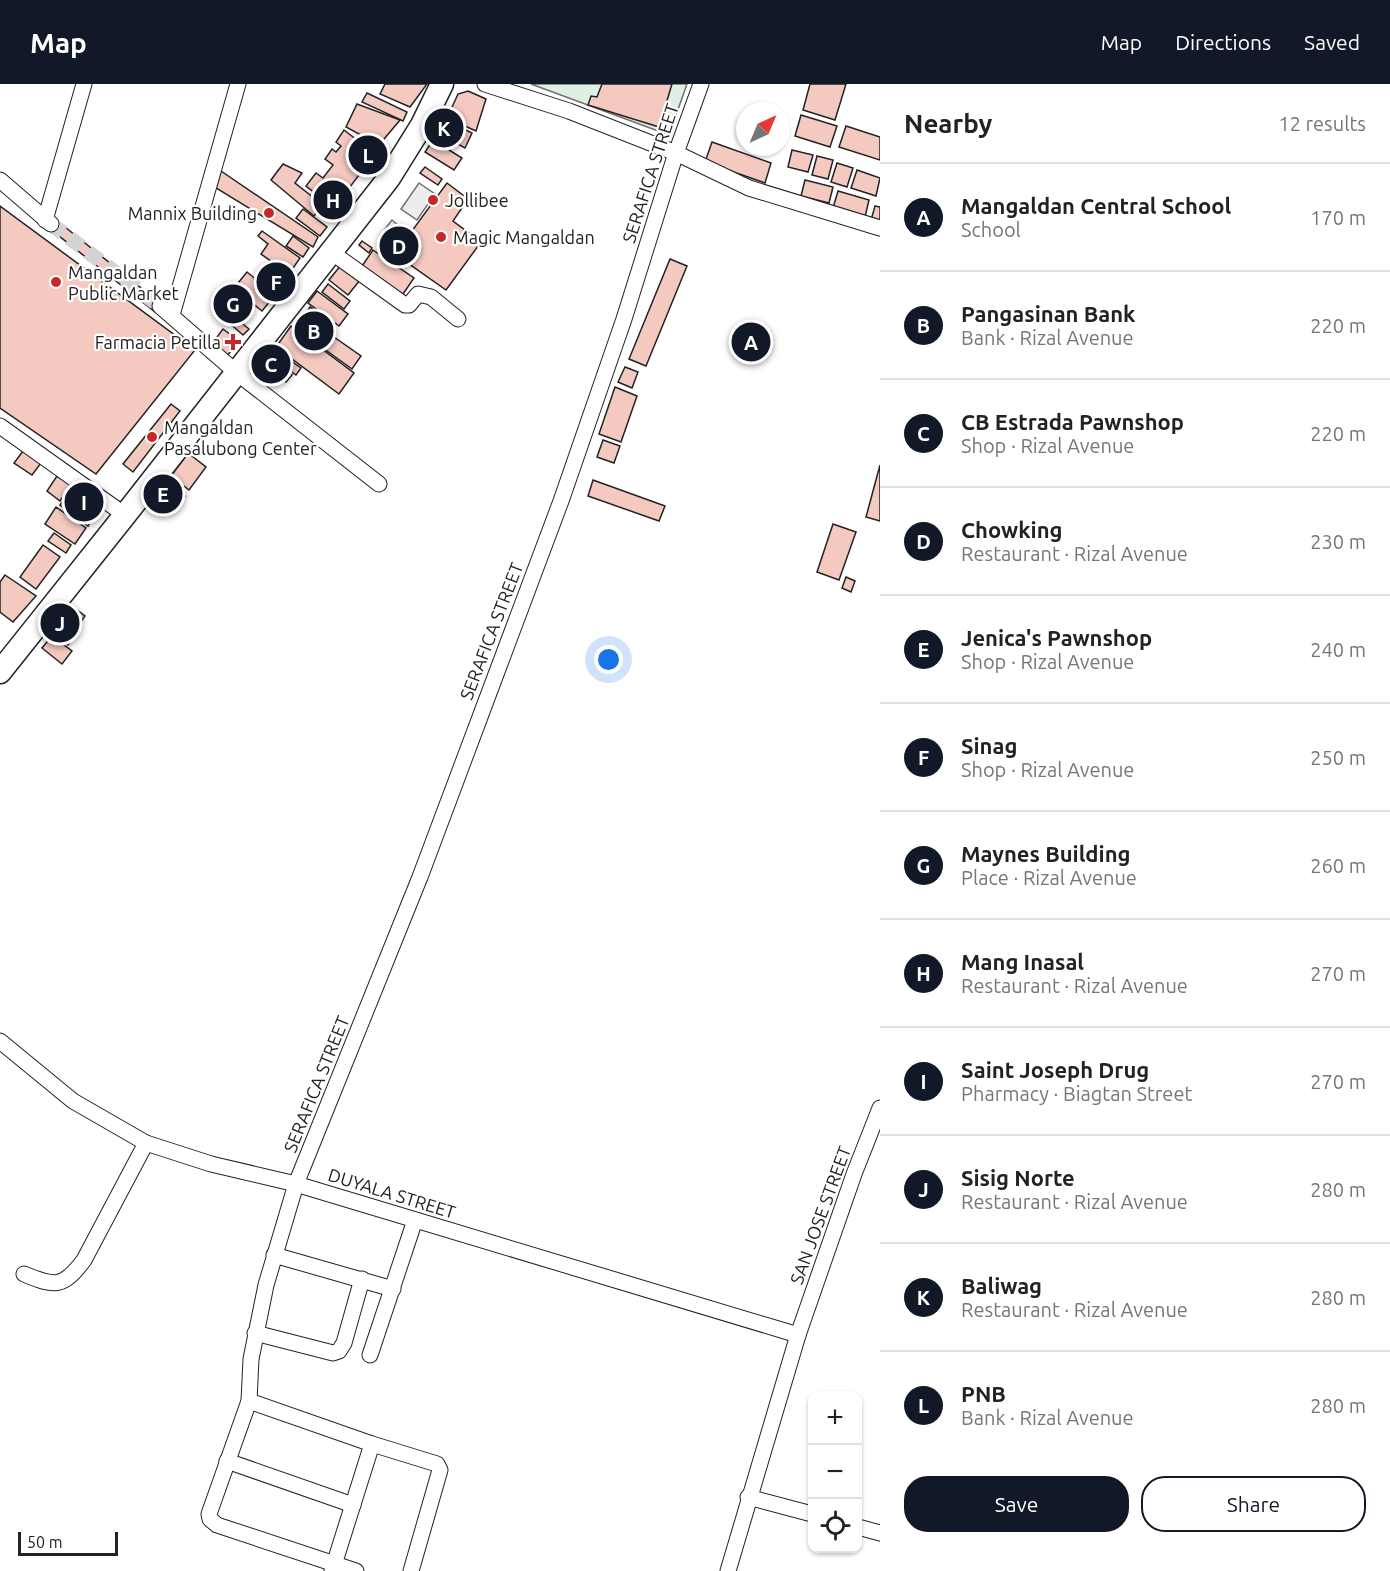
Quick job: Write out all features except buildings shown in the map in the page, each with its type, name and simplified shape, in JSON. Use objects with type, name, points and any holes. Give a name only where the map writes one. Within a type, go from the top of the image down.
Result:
[{"type":"highway","points":[[0,672],[237,373],[400,161],[422,125],[442,84]]},
{"type":"street","points":[[0,180],[48,222],[84,84]]},
{"type":"street","points":[[238,84],[166,310],[237,373],[379,484]]},
{"type":"street","points":[[485,84],[569,111],[676,153],[707,170],[749,188],[880,228]]},
{"type":"street","name":"SERAFICA STREET","points":[[333,1568],[216,1525],[209,1514],[249,1401],[249,1379],[255,1334],[274,1255],[297,1184],[420,877],[561,501],[701,84]]},
{"type":"street","points":[[331,252],[405,305],[409,305],[418,294],[431,297],[458,318]]},
{"type":"street","points":[[0,426],[125,515]]},
{"type":"street","name":"DUYALA STREET","points":[[0,1041],[73,1101],[146,1143],[211,1164],[297,1184],[798,1335]]},
{"type":"street","name":"SAN JOSE STREET","points":[[728,1571],[748,1497],[798,1335],[854,1173],[880,1108]]},
{"type":"street","points":[[24,1274],[45,1283],[56,1284],[73,1274],[84,1260],[146,1143]]},
{"type":"street","points":[[370,1355],[415,1220]]},
{"type":"street","points":[[274,1255],[393,1289]]},
{"type":"street","points":[[255,1334],[333,1353],[339,1352],[344,1344],[362,1279]]},
{"type":"street","points":[[249,1401],[372,1444],[434,1461],[440,1467],[411,1571]]},
{"type":"street","points":[[356,1571],[333,1568],[372,1444]]},
{"type":"street","points":[[227,1461],[353,1504]]},
{"type":"street","points":[[748,1497],[808,1514]]},
{"type":"street","points":[[862,1528],[880,1533]]},
{"type":"green space","points":[[531,84],[687,84],[669,135]]},
{"type":"shaded area","points":[[419,183],[435,194],[417,220],[401,209]]},
{"type":"shaded area","points":[[392,220],[407,233],[396,247],[380,235]]},
{"type":"tunnel","points":[[51,224],[160,306]]},
{"type":"place","name":"Baliwag","points":[[444,128]]},
{"type":"place","name":"PNB","points":[[368,155]]},
{"type":"place","name":"Mang Inasal","points":[[333,200]]},
{"type":"place","name":"Jollibee","points":[[433,200]]},
{"type":"place","name":"Mannix Building","points":[[269,213]]},
{"type":"place","name":"Magic Mangaldan","points":[[441,237]]},
{"type":"place","name":"Chowking","points":[[399,246]]},
{"type":"place","name":"Mangaldan Public Market","points":[[56,282]]},
{"type":"place","name":"Sinag","points":[[276,282]]},
{"type":"place","name":"Maynes Building","points":[[233,304]]},
{"type":"place","name":"Pangasinan Bank","points":[[314,331]]},
{"type":"place","name":"Farmacia Petilla","points":[[233,342]]},
{"type":"place","name":"Mangaldan Central School","points":[[751,342]]},
{"type":"place","name":"CB Estrada Pawnshop","points":[[271,364]]},
{"type":"place","name":"Mangaldan Pasalubong Center","points":[[152,437]]},
{"type":"place","name":"Jenica's Pawnshop","points":[[163,494]]},
{"type":"place","name":"Saint Joseph Drug","points":[[84,502]]},
{"type":"place","name":"Sisig Norte","points":[[60,623]]}]
